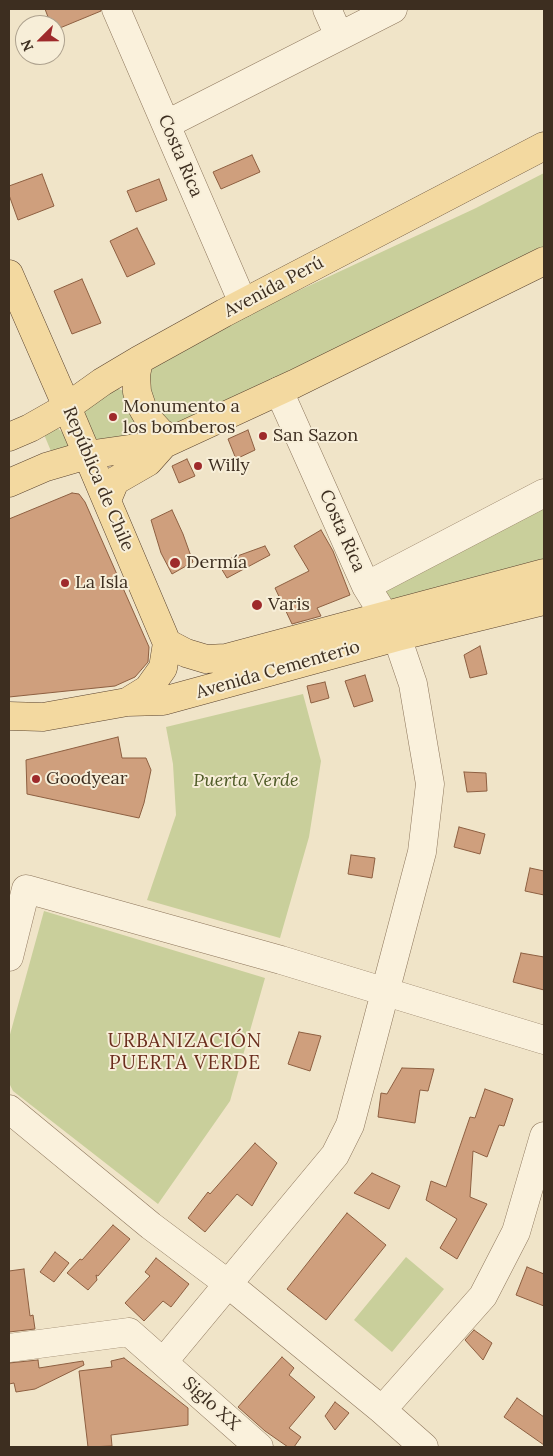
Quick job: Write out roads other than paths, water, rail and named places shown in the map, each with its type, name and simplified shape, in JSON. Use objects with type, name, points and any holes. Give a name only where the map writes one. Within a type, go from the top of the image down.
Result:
[{"type":"main road","name":"Avenida Perú","points":[[9,437],[30,428],[67,407],[102,382],[138,360],[544,146]]},
{"type":"main road","points":[[9,483],[46,467],[87,455],[169,441],[279,391],[544,261]]},
{"type":"main road","name":"República de Chile","points":[[10,283],[67,407],[167,643]]},
{"type":"main road","points":[[138,360],[136,384],[142,407],[150,421],[169,441]]},
{"type":"main road","points":[[107,500],[115,481],[148,462],[169,441]]},
{"type":"main road","name":"Avenida Cementerio","points":[[9,716],[43,716],[127,702],[163,702],[544,573]]},
{"type":"main road","name":"Avenida Cementerio","points":[[167,643],[186,653],[199,657],[226,658],[390,626],[544,601]]},
{"type":"main road","points":[[127,702],[148,689],[163,668],[167,643]]},
{"type":"street","name":"Costa Rica","points":[[116,9],[243,303]]},
{"type":"street","points":[[327,9],[339,36]]},
{"type":"street","points":[[167,124],[392,9]]},
{"type":"street","name":"Costa Rica","points":[[164,1362],[227,1283],[335,1155],[350,1124],[422,852],[430,784],[413,684],[390,626],[366,586],[279,391]]},
{"type":"street","points":[[366,586],[544,492]]},
{"type":"street","points":[[9,957],[26,889],[281,960],[544,1040]]},
{"type":"street","points":[[9,1109],[151,1226],[227,1283],[382,1410],[424,1447]]},
{"type":"street","points":[[382,1410],[483,1296],[516,1232],[544,1136]]},
{"type":"street","name":"Siglo XX","points":[[9,1348],[129,1332],[259,1447]]},
{"type":"place","name":"Monumento a los bomberos","points":[[113,417]]},
{"type":"place","name":"San Sazon","points":[[263,436]]},
{"type":"place","name":"Willy","points":[[198,466]]},
{"type":"place","name":"Dermía","points":[[175,563]]},
{"type":"place","name":"La Isla","points":[[65,583]]},
{"type":"place","name":"Varis","points":[[257,605]]},
{"type":"place","name":"Goodyear","points":[[36,779]]},
{"type":"district","name":"URBANIZACIÓN PUERTA VERDE","points":[[185,1053]]},
{"type":"park label","name":"Puerta Verde","points":[[246,781]]}]
